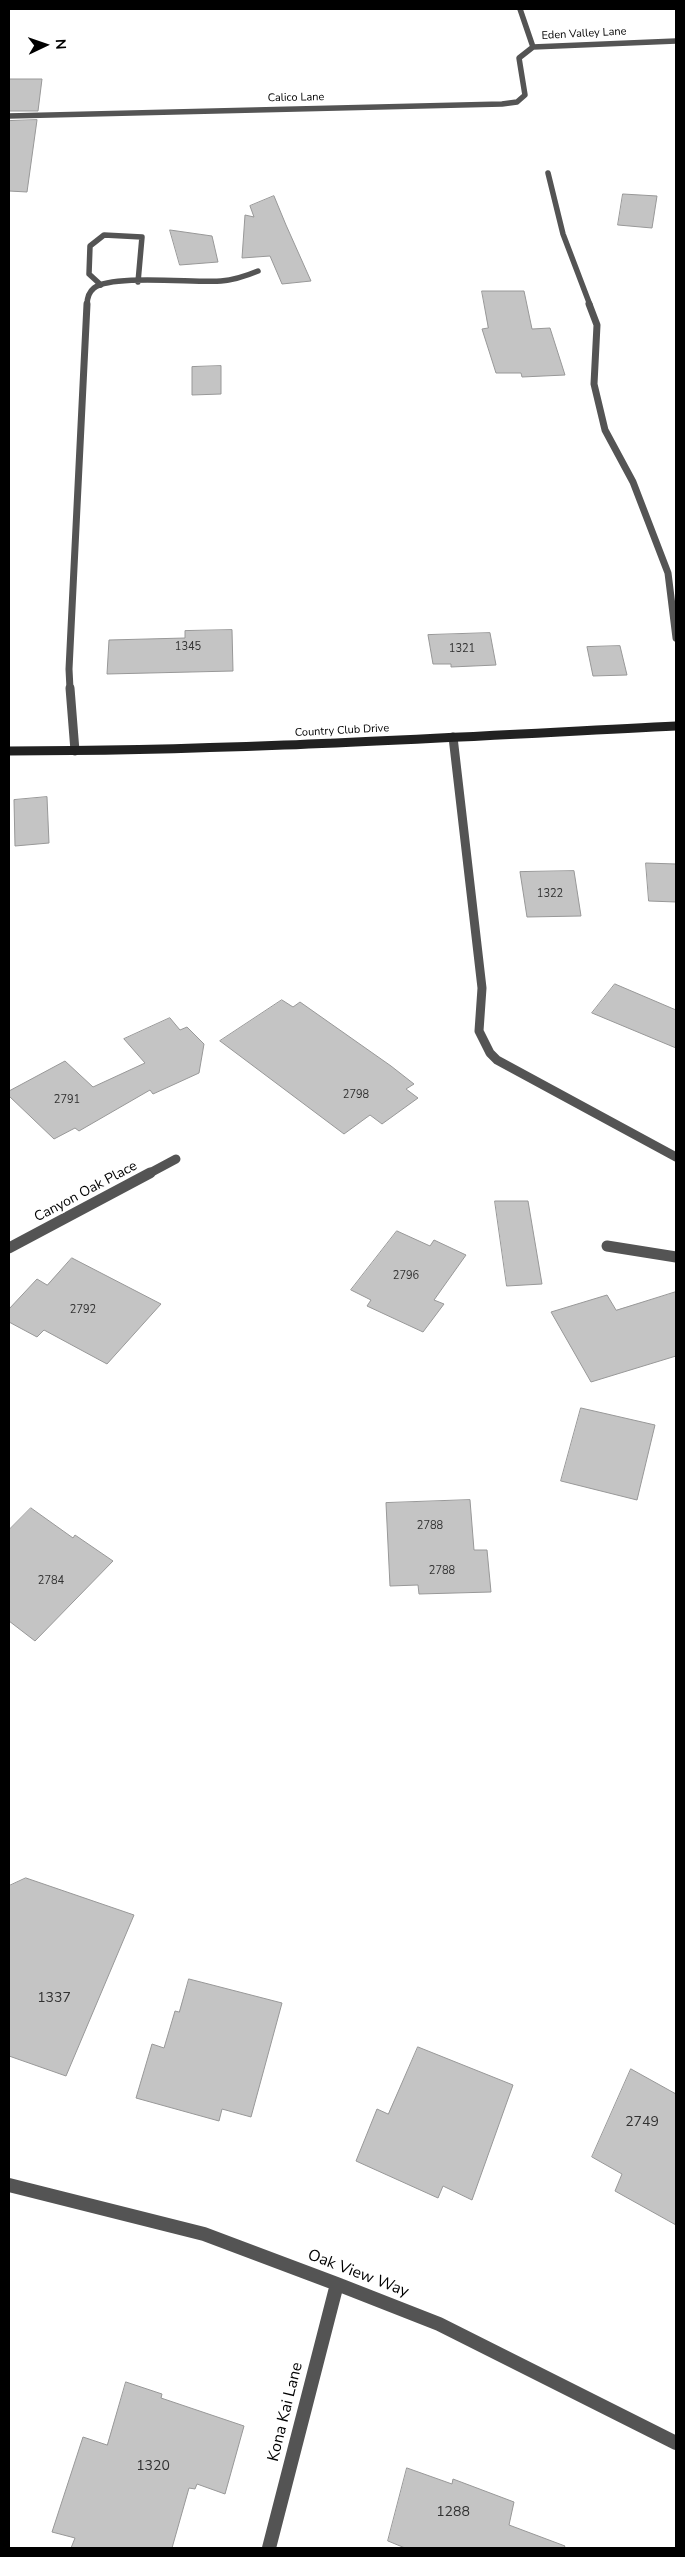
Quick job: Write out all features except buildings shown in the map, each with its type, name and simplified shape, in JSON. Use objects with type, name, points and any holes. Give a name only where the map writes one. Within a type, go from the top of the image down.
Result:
[{"type":"street","name":"Eden Valley Lane","points":[[520,9],[533,47],[676,40]]},
{"type":"street","name":"Calico Lane","points":[[9,116],[502,104],[517,102],[525,95],[519,58],[533,47]]},
{"type":"street","points":[[548,173],[563,234],[597,325],[594,384],[605,430],[633,482],[668,573],[676,638]]},
{"type":"street","points":[[101,285],[89,274],[90,246],[104,235],[142,237],[138,282]]},
{"type":"street","points":[[75,752],[69,670],[87,298],[94,288],[101,285],[138,282],[220,281],[240,278],[258,271]]},
{"type":"street","name":"Country Club Drive","points":[[9,751],[75,752],[676,726]]},
{"type":"street","points":[[453,737],[482,988],[479,1031],[484,1043],[497,1060],[676,1157]]},
{"type":"street","name":"Canyon Oak Place","points":[[9,1248],[176,1159]]},
{"type":"street","points":[[607,1246],[676,1257]]},
{"type":"street","name":"Oak View Way","points":[[9,2185],[204,2234],[337,2284],[439,2324],[676,2443]]},
{"type":"street","name":"Kona Kai Lane","points":[[269,2548],[337,2284]]}]
